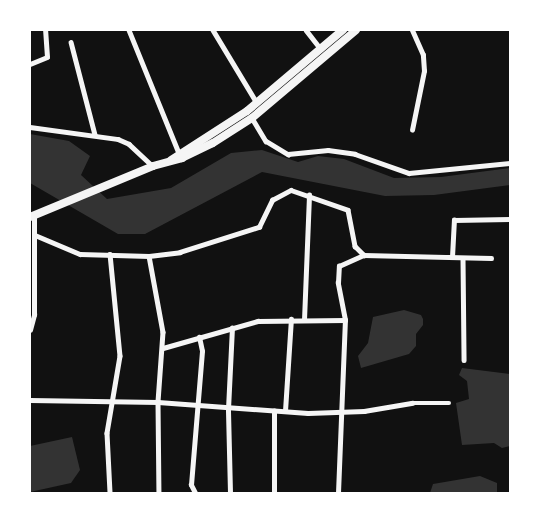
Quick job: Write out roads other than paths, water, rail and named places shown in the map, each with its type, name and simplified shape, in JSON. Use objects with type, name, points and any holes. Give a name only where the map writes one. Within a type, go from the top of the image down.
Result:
[{"type":"highway","points":[[171,160],[257,103],[343,30]]},
{"type":"highway","points":[[32,216],[153,166],[182,158],[213,142],[252,118],[356,30]]},
{"type":"street","points":[[30,64],[47,57],[46,30]]},
{"type":"street","points":[[129,30],[179,153]]},
{"type":"street","points":[[213,30],[257,103]]},
{"type":"street","points":[[306,30],[321,49]]},
{"type":"street","points":[[412,30],[422,55],[424,71],[412,130]]},
{"type":"street","points":[[72,42],[95,135]]},
{"type":"street","points":[[252,118],[266,141],[288,154],[328,150],[348,153],[409,173],[510,164]]},
{"type":"street","points":[[30,127],[95,135],[129,144],[153,166]]},
{"type":"street","points":[[35,235],[80,254],[149,256],[180,252],[253,229],[262,224],[275,198],[291,190],[348,210],[355,246],[364,255]]},
{"type":"street","points":[[304,320],[309,195]]},
{"type":"street","points":[[30,330],[34,315],[35,235],[32,216]]},
{"type":"street","points":[[452,257],[454,220],[510,219]]},
{"type":"street","points":[[110,254],[120,356],[107,439],[110,493]]},
{"type":"street","points":[[338,493],[345,320],[338,283],[339,266],[364,255],[491,258]]},
{"type":"street","points":[[149,256],[163,332],[158,402],[159,493]]},
{"type":"street","points":[[463,258],[464,360]]},
{"type":"street","points":[[163,348],[258,321],[291,319],[345,320]]},
{"type":"street","points":[[285,412],[291,319]]},
{"type":"street","points":[[230,493],[228,409],[232,328]]},
{"type":"street","points":[[195,493],[191,485],[202,351],[199,337]]},
{"type":"street","points":[[30,400],[158,402],[228,409],[341,413],[412,403],[449,403]]},
{"type":"street","points":[[274,411],[274,493]]}]
